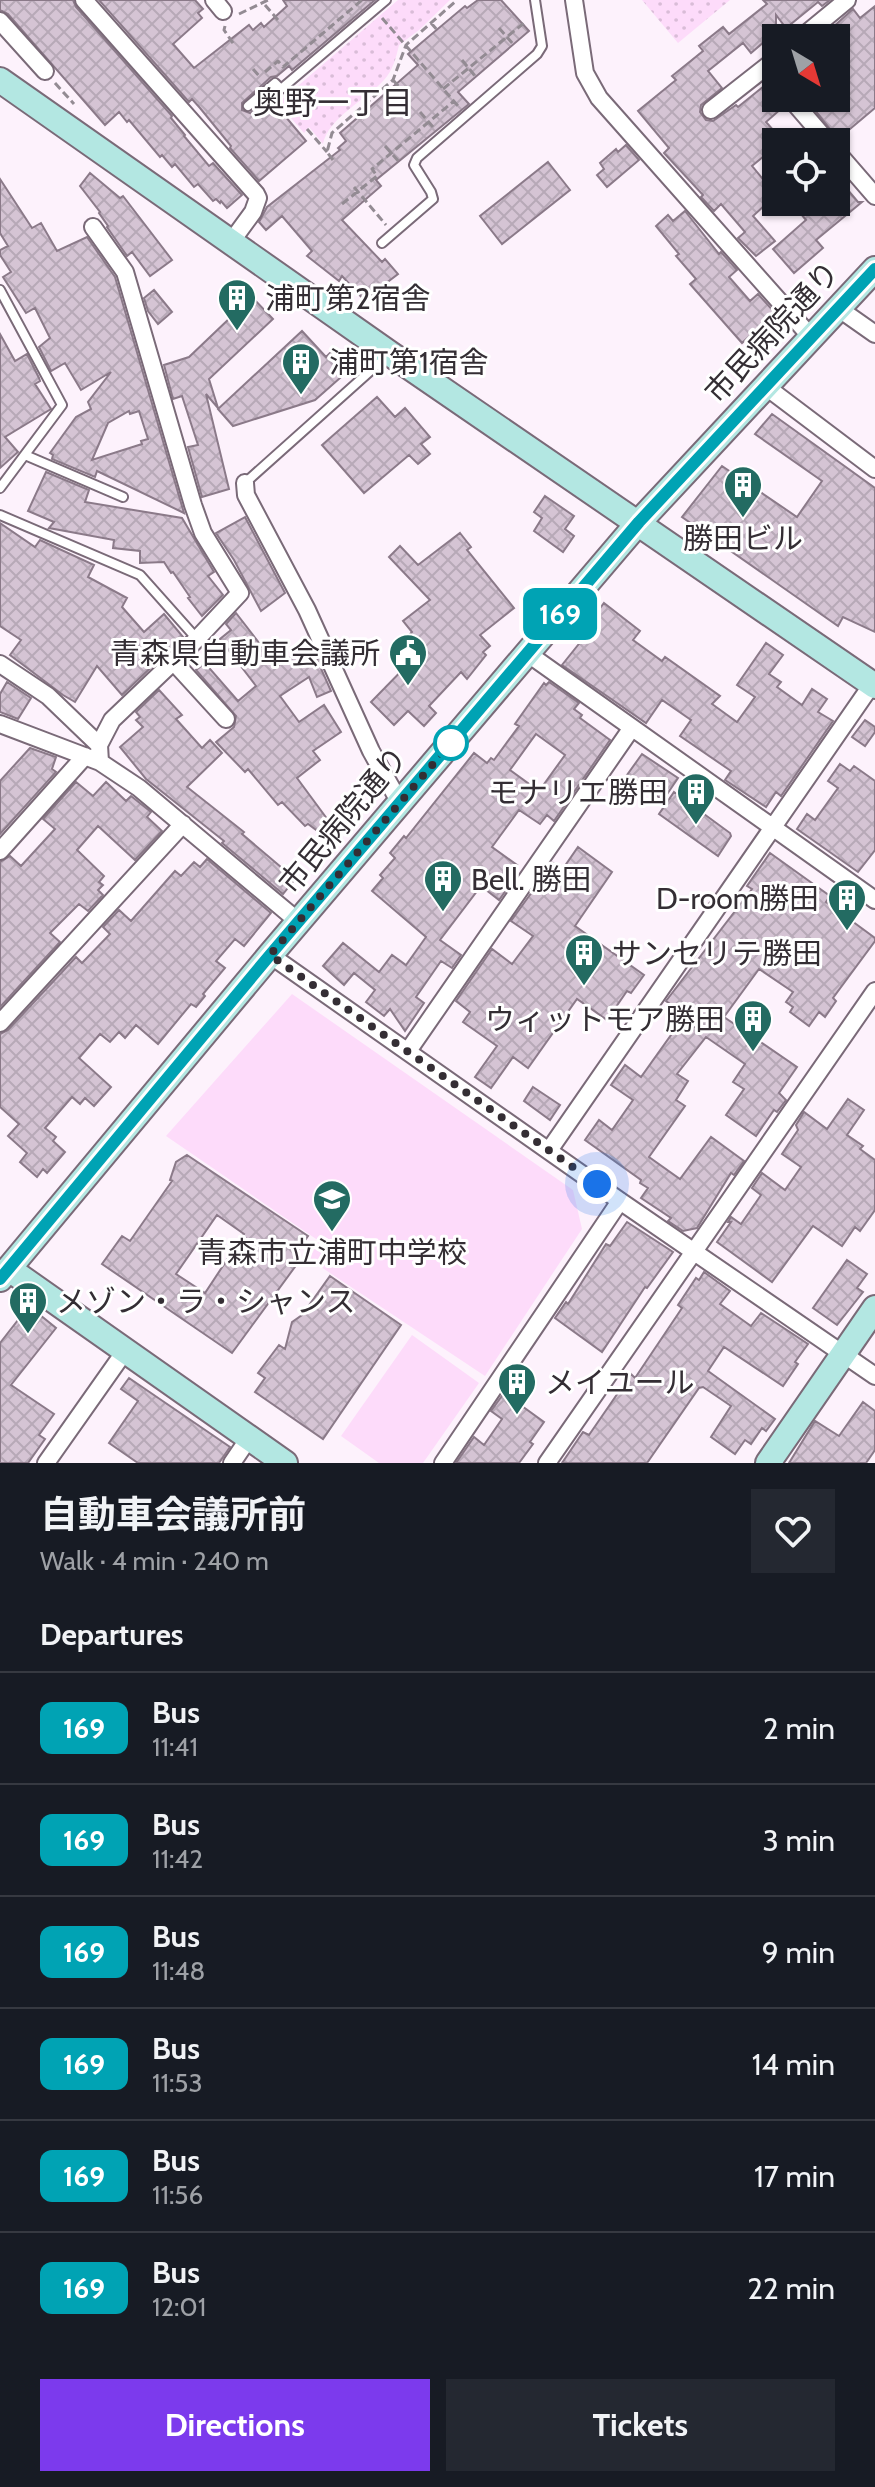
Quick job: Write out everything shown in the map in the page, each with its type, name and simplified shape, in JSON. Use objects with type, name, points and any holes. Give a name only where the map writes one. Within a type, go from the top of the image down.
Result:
[{"type":"street","points":[[84,0],[256,194],[258,198],[253,212],[231,242]]},
{"type":"street","points":[[574,0],[585,73],[599,98],[811,337]]},
{"type":"street","points":[[818,24],[847,0]]},
{"type":"street","points":[[0,21],[45,71]]},
{"type":"street","points":[[711,110],[762,77]]},
{"type":"street","points":[[0,80],[389,353],[874,683],[550,1149]]},
{"type":"street","points":[[802,112],[816,128]]},
{"type":"street","points":[[850,167],[875,196]]},
{"type":"street","points":[[0,851],[95,754],[112,720],[240,593],[203,533],[125,272],[93,227]]},
{"type":"street","name":"市民病院通り","points":[[4,1274],[270,955],[639,522],[875,269]]},
{"type":"street","points":[[838,308],[875,334]]},
{"type":"street","points":[[765,386],[875,469]]},
{"type":"street","points":[[245,483],[246,495],[307,610],[371,751],[400,803]]},
{"type":"street","points":[[527,653],[875,900]]},
{"type":"street","points":[[173,661],[226,719]]},
{"type":"street","points":[[0,664],[41,690],[95,754],[299,922]]},
{"type":"street","points":[[0,724],[95,754]]},
{"type":"street","points":[[408,1051],[631,729]]},
{"type":"street","points":[[0,1023],[183,824]]},
{"type":"street","points":[[270,955],[875,1376]]},
{"type":"street","points":[[547,1463],[875,991]]},
{"type":"street","points":[[443,1463],[620,1201]]},
{"type":"street","points":[[4,1274],[125,1351],[285,1463]]},
{"type":"street","points":[[768,1463],[875,1308]]},
{"type":"street","points":[[46,1463],[125,1351]]},
{"type":"street","points":[[232,1463],[249,1438]]},
{"type":"lane","points":[[248,106],[275,83],[281,89],[386,0]]},
{"type":"lane","points":[[382,243],[433,199],[414,165],[417,158],[537,54],[542,46],[535,0]]},
{"type":"lane","points":[[0,290],[62,405],[0,488]]},
{"type":"lane","points":[[245,483],[389,353]]},
{"type":"lane","points":[[25,455],[123,497]]},
{"type":"lane","points":[[0,515],[140,575],[197,639]]},
{"type":"path","points":[[252,83],[278,61],[283,67],[362,0]]},
{"type":"path","points":[[327,152],[332,133],[393,80],[406,45],[457,0]]},
{"type":"path","points":[[264,3],[278,20]]},
{"type":"path","points":[[375,9],[466,116]]},
{"type":"path","points":[[334,12],[340,19]]},
{"type":"path","points":[[443,89],[537,13]]},
{"type":"path","points":[[431,23],[439,32]]},
{"type":"path","points":[[499,28],[513,44]]},
{"type":"path","points":[[297,43],[302,51]]},
{"type":"path","points":[[462,60],[475,76]]},
{"type":"path","points":[[253,69],[260,76]]},
{"type":"path","points":[[45,71],[75,107]]},
{"type":"path","points":[[393,80],[400,88]]},
{"type":"path","points":[[342,204],[377,176],[372,169],[454,101]]},
{"type":"path","points":[[356,111],[363,121]]},
{"type":"path","points":[[420,112],[441,137]]},
{"type":"path","points":[[307,129],[333,160]]},
{"type":"path","points":[[385,146],[404,168],[414,165]]},
{"type":"path","points":[[354,187],[393,234]]},
{"type":"shaded area","points":[[398,0],[450,0],[399,45],[387,76],[340,117],[323,144],[309,127],[304,133],[278,103]]},
{"type":"shaded area","points":[[642,0],[730,0],[678,43]]},
{"type":"shaded area","points":[[292,994],[573,1190],[582,1229],[485,1376],[309,1259],[319,1241],[166,1136]]},
{"type":"shaded area","points":[[412,1335],[479,1383],[423,1463],[379,1463],[341,1436]]},
{"type":"building","points":[[0,0],[73,0],[172,116],[209,166],[213,163],[242,195],[227,208],[221,201],[213,201],[198,184],[194,187],[175,164],[172,167],[162,155],[160,157],[119,112],[105,125],[8,14],[0,10]]},
{"type":"building","points":[[99,0],[195,0],[203,9],[198,13],[202,18],[173,44],[194,68],[249,25],[253,30],[261,23],[264,27],[287,6],[283,0],[375,0],[292,70],[289,66],[271,77],[242,103],[242,110],[250,113],[269,97],[306,141],[259,181],[200,108],[192,99],[189,102]]},
{"type":"building","points":[[478,0],[501,0],[529,31],[458,92],[469,104],[376,180],[381,186],[342,220],[382,262],[385,259],[398,274],[364,300],[342,276],[339,281],[307,256],[312,251],[282,216],[266,230],[259,222],[267,207],[340,150],[338,148],[346,141],[340,133],[418,65],[408,54],[465,6],[467,8]]},
{"type":"building","points":[[763,0],[830,0],[822,6],[818,2],[791,24],[783,24],[776,15],[776,24],[762,24],[762,44],[751,53],[743,43],[708,71],[722,88],[701,105],[700,112],[706,120],[713,121],[736,105],[738,107],[762,88],[762,112],[777,112],[766,122],[771,128],[762,128],[762,158],[752,166],[762,178],[762,208],[753,216],[775,241],[756,256],[738,238],[745,232],[721,204],[714,211],[701,197],[703,195],[664,153],[669,148],[638,111],[676,80],[672,76],[703,51],[699,46],[723,27],[729,34],[767,4]]},
{"type":"building","points":[[875,6],[875,108],[850,129],[829,128],[816,112],[850,112],[850,24],[836,24],[853,9],[860,18]]},
{"type":"building","points":[[626,145],[639,160],[607,187],[597,175],[604,169],[600,163],[616,149],[618,152]]},
{"type":"building","points":[[548,162],[570,190],[502,244],[480,216]]},
{"type":"building","points":[[90,173],[120,198],[123,196],[172,260],[150,276],[132,252],[127,256],[80,186]]},
{"type":"building","points":[[0,179],[32,228],[41,223],[57,251],[87,237],[115,277],[184,513],[97,471],[95,477],[52,459],[50,453],[76,417],[91,409],[88,402],[111,372],[81,390],[65,363],[51,371],[39,347],[50,338],[35,308],[26,313],[3,277],[11,272],[0,255],[0,250],[8,246],[0,233]],"holes":[[[129,411],[130,414],[139,411],[148,439],[141,441],[142,444],[92,460],[108,423]]]},
{"type":"building","points":[[850,193],[858,202],[862,202],[850,212]]},
{"type":"building","points":[[685,211],[719,254],[721,252],[737,270],[729,277],[750,301],[758,294],[786,325],[774,336],[763,324],[742,343],[690,284],[696,279],[656,226],[668,215],[673,221]]},
{"type":"building","points":[[803,216],[845,216],[816,240],[823,248],[794,273],[773,249],[806,220]]},
{"type":"building","points":[[154,290],[172,312],[158,324],[148,311],[144,298]]},
{"type":"building","points":[[252,297],[273,319],[209,379],[218,408],[206,394],[229,489],[202,497],[188,447],[198,445],[182,396],[173,399],[164,365],[189,357]]},
{"type":"building","points":[[302,331],[326,357],[331,352],[348,371],[315,400],[233,426],[218,409]]},
{"type":"building","points":[[0,334],[15,361],[27,354],[40,381],[35,384],[51,409],[5,437],[18,452],[0,468]]},
{"type":"building","points":[[377,397],[395,417],[405,408],[430,437],[421,444],[430,454],[418,464],[409,455],[364,493],[322,445]]},
{"type":"building","points":[[772,414],[875,488],[875,632],[843,617],[838,626],[682,517],[722,466],[797,517],[822,481],[755,434]]},
{"type":"building","points":[[46,472],[89,490],[85,502],[182,518],[214,572],[208,576],[223,595],[202,616],[164,562],[140,563],[140,551],[113,548],[114,540],[49,528],[54,522],[28,511]]},
{"type":"building","points":[[545,496],[574,516],[565,529],[574,536],[563,552],[534,531],[542,518],[534,512]]},
{"type":"building","points":[[245,517],[285,593],[261,611],[216,533]]},
{"type":"building","points":[[0,523],[35,547],[40,540],[94,565],[88,577],[127,598],[122,607],[144,632],[164,614],[183,637],[122,695],[97,666],[75,702],[63,695],[10,655],[21,640],[0,626]]},
{"type":"building","points":[[460,533],[471,547],[467,550],[514,608],[480,635],[490,646],[483,652],[486,655],[467,679],[461,672],[429,706],[436,713],[424,726],[408,711],[394,725],[371,702],[418,654],[405,640],[412,632],[403,621],[430,600],[389,557],[400,546],[418,565]]},
{"type":"building","points":[[604,603],[640,631],[633,640],[662,661],[665,657],[720,696],[712,704],[737,722],[755,697],[737,685],[766,643],[783,655],[769,674],[781,682],[777,687],[802,705],[812,689],[827,699],[818,712],[833,721],[781,796],[776,792],[766,807],[725,780],[731,771],[680,736],[691,720],[662,700],[646,723],[562,665],[586,635],[582,632]]},
{"type":"building","points":[[236,613],[277,666],[296,654],[302,664],[315,655],[331,691],[317,697],[309,677],[280,696],[299,722],[324,705],[341,732],[313,751],[320,760],[297,778],[328,820],[340,829],[331,841],[308,824],[305,826],[282,802],[278,805],[248,769],[245,772],[216,742],[234,727],[236,716],[196,670],[205,663],[238,701],[256,686],[220,639],[231,630],[226,624]]},
{"type":"building","points":[[7,682],[31,698],[18,719],[0,712],[0,694]]},
{"type":"building","points":[[549,682],[579,703],[574,709],[582,715],[580,718],[610,740],[554,821],[547,815],[540,824],[519,810],[492,847],[517,865],[512,871],[517,875],[499,900],[481,886],[440,940],[461,955],[452,968],[441,961],[416,997],[424,1003],[405,1031],[390,1009],[384,1016],[366,1002],[375,990],[354,973],[344,985],[323,966],[343,943],[379,972],[392,955],[406,965],[426,937],[372,891],[383,878],[380,875],[395,858],[390,853],[404,836],[406,838],[474,753],[487,763],[491,758],[494,760],[519,726],[515,724],[544,683]],"holes":[[[536,734],[565,755],[539,791],[510,770]]]},
{"type":"building","points":[[159,690],[182,715],[176,719],[202,748],[210,740],[222,753],[187,787],[244,832],[242,834],[295,879],[283,894],[222,843],[224,841],[146,779],[120,747],[143,727],[136,720],[140,717],[136,712]]},
{"type":"building","points":[[865,720],[875,727],[875,732],[865,746],[852,737]]},
{"type":"building","points":[[30,748],[56,757],[52,769],[56,772],[0,834],[0,781]]},
{"type":"building","points":[[642,754],[678,778],[663,800],[627,775]]},
{"type":"building","points":[[840,764],[850,771],[854,766],[875,781],[875,850],[858,872],[797,829],[807,814],[815,820],[838,788],[828,781]]},
{"type":"building","points":[[76,782],[93,796],[106,782],[126,801],[131,796],[151,812],[147,817],[162,831],[135,860],[98,826],[77,850],[104,876],[99,882],[103,885],[98,890],[103,895],[88,911],[79,904],[50,933],[60,942],[0,1007],[0,862],[10,856],[21,866],[55,829],[43,819]]},
{"type":"building","name":"モナリエ勝田","points":[[674,792],[730,833],[718,856],[659,814]]},
{"type":"building","points":[[578,847],[612,872],[575,926],[644,975],[631,993],[627,991],[607,1020],[577,999],[528,1068],[513,1057],[491,1088],[475,1077],[497,1046],[463,1022],[470,1012],[456,1001],[492,949],[512,964],[533,936],[511,921],[553,863],[562,870]]},
{"type":"building","points":[[770,853],[830,896],[826,902],[875,941],[833,998],[836,1001],[825,1017],[819,1012],[809,1026],[790,1012],[793,1007],[786,1002],[793,992],[759,969],[724,1017],[797,1067],[779,1093],[786,1100],[777,1112],[774,1110],[756,1136],[726,1115],[744,1089],[733,1082],[745,1064],[706,1037],[677,1074],[688,1081],[676,1100],[685,1106],[649,1157],[680,1179],[711,1137],[744,1161],[734,1175],[731,1173],[697,1228],[683,1231],[668,1221],[671,1218],[641,1198],[648,1188],[640,1183],[641,1180],[585,1140],[599,1120],[612,1130],[633,1100],[611,1085],[625,1065],[641,1077],[676,1028],[702,1027],[666,1001],[752,889],[747,886]]},
{"type":"building","points":[[207,859],[271,913],[244,946],[235,939],[216,961],[225,968],[196,1007],[191,1004],[158,1044],[136,1025],[125,1038],[119,1032],[110,1042],[100,1034],[79,1058],[111,1087],[94,1106],[85,1098],[80,1104],[72,1097],[45,1128],[56,1137],[53,1141],[65,1152],[47,1173],[43,1169],[37,1177],[20,1162],[27,1153],[8,1136],[19,1124],[0,1107],[0,1034],[8,1030],[76,957],[82,963],[110,934],[103,927],[119,910],[131,921],[175,871],[181,876],[194,862],[200,867]]},
{"type":"building","points":[[533,1087],[560,1105],[550,1120],[524,1101]]},
{"type":"building","points":[[848,1099],[864,1110],[847,1135],[863,1146],[860,1149],[875,1160],[875,1210],[860,1231],[855,1227],[842,1246],[813,1226],[772,1282],[717,1242],[731,1222],[728,1222],[731,1217],[741,1224],[761,1195],[752,1188],[762,1173],[785,1190],[801,1167],[782,1154],[798,1130],[796,1125],[804,1112],[827,1129]]},
{"type":"building","points":[[187,1155],[308,1236],[294,1256],[300,1260],[232,1353],[102,1264],[122,1236],[130,1241],[172,1181],[176,1162]],"holes":[[[217,1215],[244,1234],[205,1293],[176,1274]]]},
{"type":"building","points":[[627,1222],[673,1252],[645,1287],[602,1352],[555,1318],[566,1302],[568,1304],[606,1244],[610,1246]]},
{"type":"building","points":[[847,1260],[867,1274],[857,1288],[863,1292],[837,1325],[813,1308]]},
{"type":"building","points":[[704,1272],[730,1291],[720,1304],[751,1326],[761,1313],[808,1344],[783,1386],[724,1347],[708,1371],[775,1419],[766,1431],[762,1428],[751,1444],[745,1440],[735,1454],[711,1437],[731,1406],[703,1387],[699,1388],[647,1463],[562,1463],[583,1432],[589,1435],[631,1374],[635,1378],[682,1308],[678,1305],[696,1278],[699,1280]]},
{"type":"building","points":[[330,1276],[401,1325],[323,1439],[255,1392],[265,1378],[258,1373],[279,1345],[285,1349],[292,1322],[302,1315]]},
{"type":"building","points":[[29,1306],[56,1328],[11,1385],[54,1414],[39,1435],[45,1439],[28,1463],[0,1463],[0,1343]]},
{"type":"building","points":[[129,1378],[230,1447],[219,1463],[138,1463],[109,1443],[138,1401],[121,1389]]},
{"type":"building","points":[[504,1393],[544,1422],[530,1442],[533,1444],[519,1463],[456,1463],[474,1437],[484,1445],[502,1419],[491,1411]]},
{"type":"building","points":[[863,1402],[875,1411],[875,1450],[866,1463],[789,1463],[815,1421],[839,1436]]},
{"type":"bus line","name":"169","points":[[0,1279],[270,955],[657,501],[875,269]]},
{"type":"place","name":"浦町第2宿舎","points":[[237,332]]},
{"type":"place","name":"浦町第1宿舎","points":[[301,396]]},
{"type":"place","name":"勝田ビル","points":[[743,519]]},
{"type":"place","name":"青森県自動車会議所","points":[[408,687]]},
{"type":"place","name":"モナリエ勝田","points":[[696,826]]},
{"type":"place","name":"Bell. 勝田","points":[[443,913]]},
{"type":"place","name":"D-room勝田","points":[[847,932]]},
{"type":"place","name":"サンセリテ勝田","points":[[584,987]]},
{"type":"place","name":"ウィットモア勝田","points":[[753,1053]]},
{"type":"place","name":"青森市立浦町中学校","points":[[332,1233]]},
{"type":"place","name":"メゾン・ラ・シャンス","points":[[28,1335]]},
{"type":"place","name":"メイユール","points":[[517,1416]]},
{"type":"district","name":"奥野一丁目","points":[[333,102]]},
{"type":"route","points":[[451,743],[270,955],[597,1184]]}]
